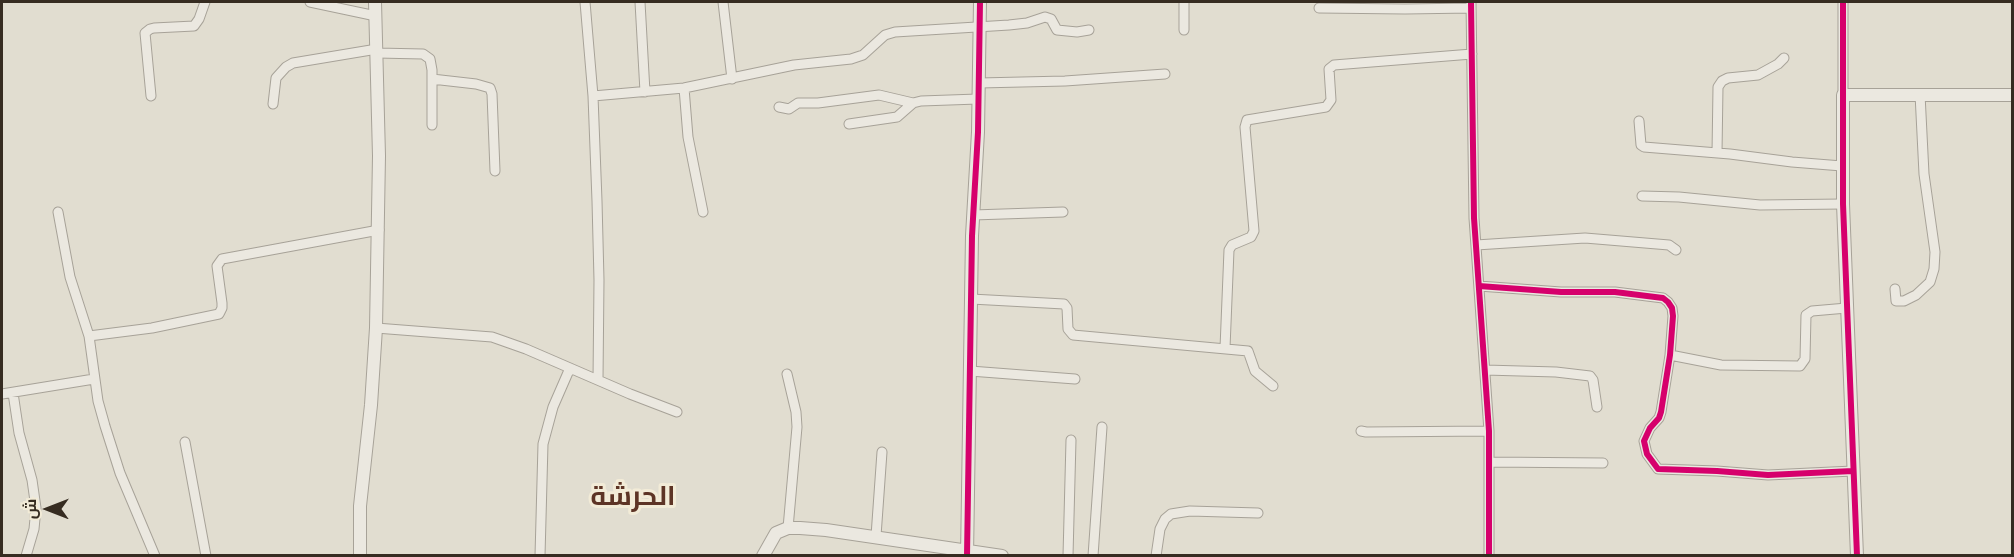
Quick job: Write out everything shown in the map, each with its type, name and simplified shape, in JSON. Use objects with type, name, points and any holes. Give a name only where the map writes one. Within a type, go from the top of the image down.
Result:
[{"type":"street","points":[[152,96],[145,43],[147,30],[194,26],[205,2]]},
{"type":"street","points":[[310,2],[376,16]]},
{"type":"street","points":[[359,555],[360,506],[371,405],[376,328],[378,230],[375,2]]},
{"type":"street","points":[[585,2],[593,96],[599,280],[598,380]]},
{"type":"street","points":[[640,2],[645,92]]},
{"type":"street","points":[[723,2],[732,79]]},
{"type":"street","points":[[967,553],[971,299],[980,2]]},
{"type":"street","points":[[1184,2],[1184,30]]},
{"type":"street","points":[[1844,2],[1842,166],[1857,555]]},
{"type":"street","points":[[1319,8],[1405,9],[1471,5],[1472,146],[1476,245],[1489,431],[1489,555]]},
{"type":"street","points":[[593,96],[684,88],[795,65],[857,57],[870,50],[885,35],[892,32],[1020,24],[1045,17],[1051,19],[1057,30],[1077,32],[1089,30]]},
{"type":"street","points":[[273,104],[276,78],[293,63],[377,51],[414,54],[427,56],[431,64],[432,125]]},
{"type":"street","points":[[1225,348],[1229,250],[1232,245],[1251,237],[1254,231],[1246,120],[1326,107],[1331,100],[1329,69],[1334,65],[1472,54]]},
{"type":"street","points":[[1717,153],[1718,87],[1722,81],[1728,78],[1758,75],[1784,58]]},
{"type":"street","points":[[979,84],[1165,74]]},
{"type":"street","points":[[432,79],[476,84],[490,88],[495,171]]},
{"type":"street","points":[[684,88],[688,136],[703,212]]},
{"type":"street","points":[[1895,289],[1896,301],[1904,302],[1930,282],[1934,269],[1935,252],[1924,174],[1920,94]]},
{"type":"street","points":[[779,107],[789,109],[798,102],[879,95],[913,103]]},
{"type":"street","points":[[1843,95],[2013,95]]},
{"type":"street","points":[[849,124],[897,117],[913,103],[924,100],[978,99]]},
{"type":"street","points":[[1639,121],[1641,145],[1644,147],[1842,166]]},
{"type":"street","points":[[1642,196],[1679,197],[1760,205],[1843,204]]},
{"type":"street","points":[[58,212],[70,277],[88,336],[94,379],[105,426],[120,473],[156,555]]},
{"type":"street","points":[[973,215],[1063,212]]},
{"type":"street","points":[[88,336],[170,325],[219,314],[222,303],[217,266],[222,259],[378,230]]},
{"type":"street","points":[[1476,245],[1585,238],[1669,245],[1676,250]]},
{"type":"street","points":[[1479,286],[1561,292],[1615,292],[1663,298],[1668,302],[1672,308],[1670,355],[1660,415],[1644,441],[1647,454],[1658,469],[1768,476],[1853,471]]},
{"type":"street","points":[[971,299],[1064,304],[1067,306],[1068,329],[1073,335],[1248,351],[1255,371],[1272,386]]},
{"type":"street","points":[[1670,355],[1721,365],[1800,366],[1805,359],[1806,315],[1812,311],[1848,308]]},
{"type":"street","points":[[376,328],[492,337],[510,342],[677,412]]},
{"type":"street","points":[[540,555],[543,444],[553,407],[570,368]]},
{"type":"street","points":[[1485,370],[1556,372],[1590,376],[1593,380],[1597,407]]},
{"type":"street","points":[[970,371],[1075,379]]},
{"type":"street","points":[[787,374],[797,427],[788,528]]},
{"type":"street","points":[[2,394],[94,379]]},
{"type":"street","points":[[13,393],[19,433],[32,480],[36,508],[34,529],[26,555]]},
{"type":"street","points":[[1093,555],[1102,427]]},
{"type":"street","points":[[1361,431],[1489,431]]},
{"type":"street","points":[[1068,555],[1071,440]]},
{"type":"street","points":[[185,442],[206,555]]},
{"type":"street","points":[[876,536],[882,452]]},
{"type":"street","points":[[1490,462],[1603,463]]},
{"type":"street","points":[[1156,555],[1160,529],[1165,519],[1171,514],[1190,511],[1258,513]]},
{"type":"street","points":[[763,555],[776,533],[788,528],[876,536],[967,553],[1002,555]]},
{"type":"cycle path","points":[[967,556],[972,236],[978,132],[980,2]]},
{"type":"cycle path","points":[[1471,2],[1474,218],[1489,431],[1489,556]]},
{"type":"cycle path","points":[[1843,2],[1843,204],[1857,556]]},
{"type":"cycle path","points":[[1479,286],[1561,292],[1615,292],[1663,298],[1668,302],[1673,316],[1670,355],[1661,412],[1644,441],[1647,454],[1658,469],[1768,475],[1853,471]]},
{"type":"district","name":"الحرشة","points":[[633,497]]}]
